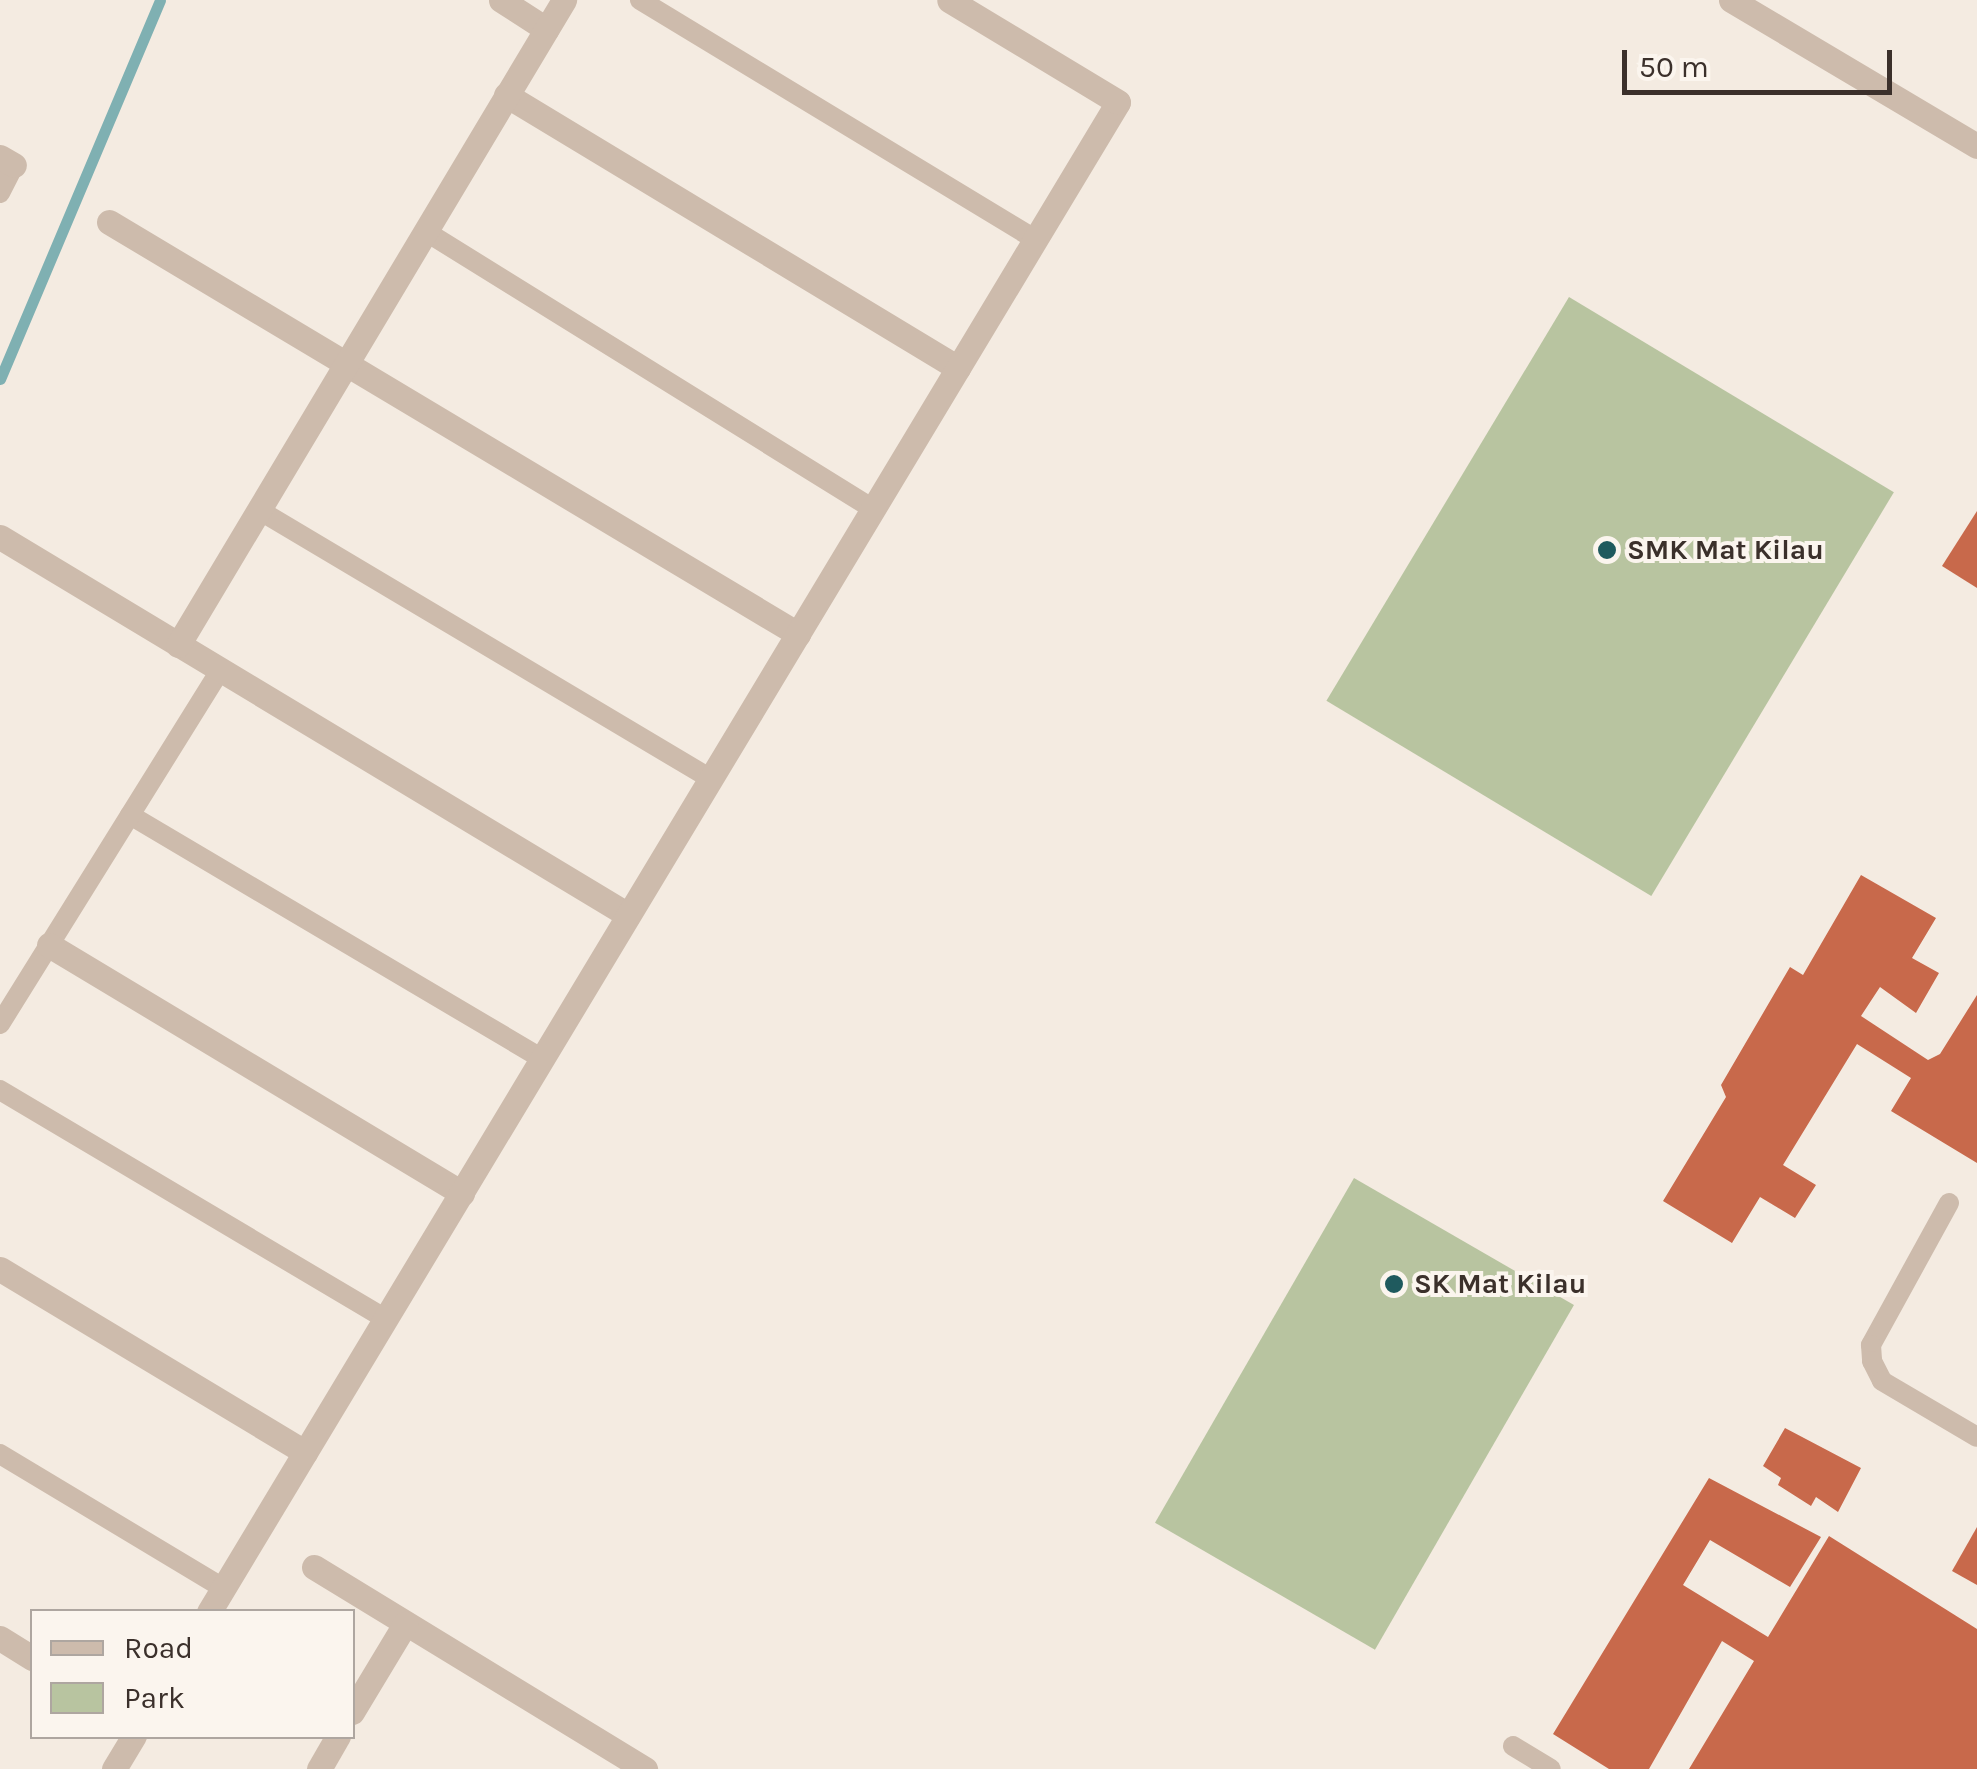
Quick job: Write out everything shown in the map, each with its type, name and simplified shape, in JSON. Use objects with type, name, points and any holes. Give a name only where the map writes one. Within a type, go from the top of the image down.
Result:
[{"type":"street","points":[[501,0],[546,29]]},
{"type":"street","points":[[178,644],[564,0]]},
{"type":"street","points":[[211,1609],[1118,102],[949,0]]},
{"type":"street","points":[[1731,0],[1977,146]]},
{"type":"street","points":[[506,95],[958,368]]},
{"type":"street","points":[[109,222],[798,634]]},
{"type":"street","points":[[0,537],[628,916]]},
{"type":"street","points":[[49,945],[462,1192]]},
{"type":"street","points":[[0,1269],[305,1452]]},
{"type":"street","points":[[314,1568],[644,1769]]},
{"type":"street","points":[[355,1707],[405,1624]]},
{"type":"street","points":[[0,1638],[30,1657]]},
{"type":"street","points":[[114,1769],[132,1739]]},
{"type":"street","points":[[319,1769],[336,1739]]},
{"type":"lane","points":[[640,0],[1036,240]]},
{"type":"lane","points":[[0,193],[7,161]]},
{"type":"lane","points":[[425,231],[873,509]]},
{"type":"lane","points":[[259,510],[711,779]]},
{"type":"lane","points":[[0,1024],[220,670]]},
{"type":"lane","points":[[130,815],[542,1058]]},
{"type":"lane","points":[[0,1090],[386,1319]]},
{"type":"lane","points":[[1949,1202],[1871,1344],[1872,1361],[1882,1380],[1977,1437]]},
{"type":"lane","points":[[0,1454],[223,1588]]},
{"type":"lane","points":[[1513,1746],[1551,1769]]},
{"type":"green space","points":[[1569,297],[1894,492],[1651,896],[1326,701]]},
{"type":"green space","points":[[1354,1178],[1574,1305],[1375,1650],[1155,1523]]},
{"type":"building","points":[[1977,511],[1977,588],[1942,566]]},
{"type":"building","points":[[1861,875],[1936,918],[1912,958],[1939,973],[1916,1013],[1880,987],[1861,1016],[1928,1060],[1940,1054],[1977,995],[1977,1163],[1891,1111],[1911,1078],[1857,1044],[1783,1165],[1816,1185],[1795,1218],[1760,1197],[1732,1243],[1663,1201],[1726,1097],[1721,1085],[1790,967],[1803,975]]},
{"type":"building","points":[[1785,1428],[1861,1468],[1838,1512],[1816,1497],[1811,1506],[1778,1485],[1781,1478],[1763,1466]]},
{"type":"building","points":[[1709,1478],[1821,1537],[1790,1587],[1710,1540],[1683,1585],[1768,1637],[1829,1536],[1977,1629],[1977,1769],[1689,1769],[1754,1661],[1722,1641],[1649,1769],[1609,1769],[1553,1734]]},
{"type":"building","points":[[1977,1527],[1977,1585],[1952,1571]]},
{"type":"waterway","points":[[0,379],[160,0]]},
{"type":"place","name":"SMK Mat Kilau","points":[[1607,550]]},
{"type":"place","name":"SK Mat Kilau","points":[[1394,1284]]}]
